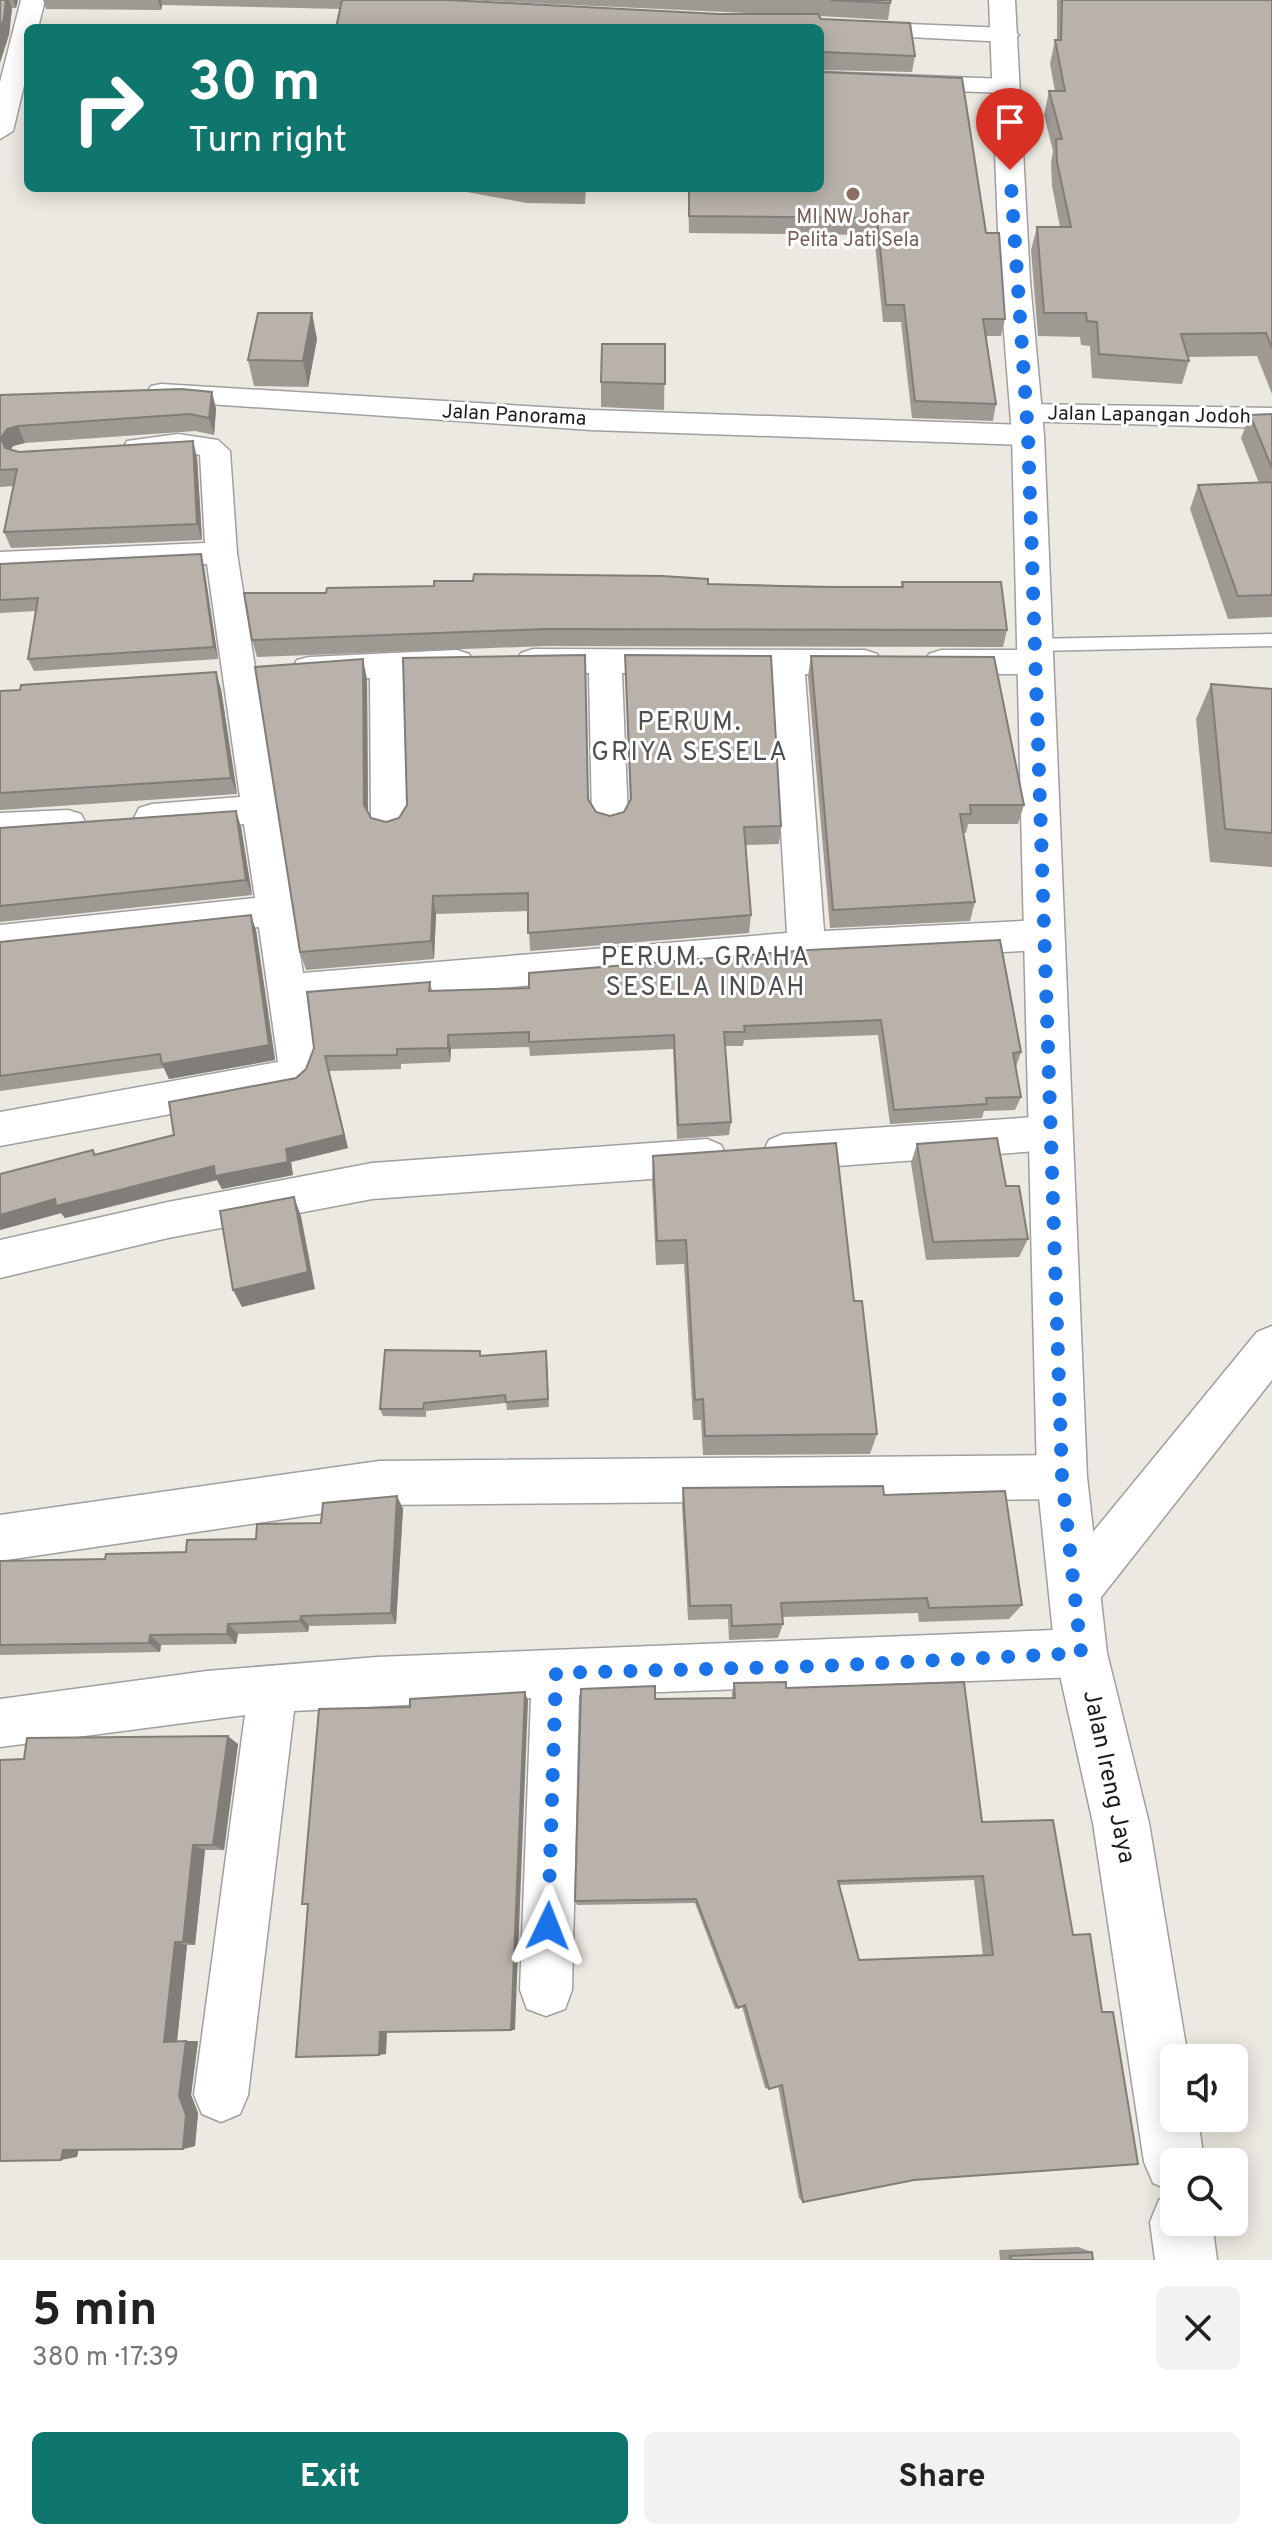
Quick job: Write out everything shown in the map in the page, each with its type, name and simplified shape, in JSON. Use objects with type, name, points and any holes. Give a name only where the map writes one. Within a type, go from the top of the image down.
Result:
[{"type":"street","points":[[0,18],[30,8]]},
{"type":"street","points":[[837,28],[1004,18]]},
{"type":"street","name":"Jalan Ireng Jaya","points":[[1004,18],[1015,281],[1027,424],[1062,1477],[1081,1653],[1121,1823],[1172,2148]]},
{"type":"street","points":[[0,131],[5,89],[24,27]]},
{"type":"street","points":[[824,79],[1006,86]]},
{"type":"street","name":"Jalan Panorama","points":[[140,394],[186,394],[251,401],[591,420],[1027,424]]},
{"type":"street","name":"Jalan Lapangan Jodoh","points":[[1027,424],[1272,418]]},
{"type":"street","points":[[0,1129],[285,1078],[293,1073],[298,1063],[259,809],[251,673],[221,553],[215,451],[195,444],[102,450]]},
{"type":"street","points":[[0,563],[221,553]]},
{"type":"street","points":[[251,673],[386,663],[605,660],[903,662],[1033,653]]},
{"type":"street","points":[[605,660],[610,818]]},
{"type":"street","points":[[788,662],[806,947]]},
{"type":"street","points":[[386,663],[389,824]]},
{"type":"street","points":[[0,827],[259,809]]},
{"type":"street","points":[[0,940],[275,911]]},
{"type":"street","points":[[288,990],[806,947],[1043,935]]},
{"type":"street","points":[[0,1259],[168,1220],[372,1181],[1050,1133]]},
{"type":"street","points":[[1074,1593],[1272,1346]]},
{"type":"street","points":[[0,1538],[379,1483],[1062,1477]]},
{"type":"street","points":[[0,1723],[273,1688],[556,1673],[821,1666],[1081,1653]]},
{"type":"street","points":[[546,1990],[556,1673]]},
{"type":"street","points":[[221,2095],[273,1688]]},
{"type":"street","points":[[1183,2236],[1186,2260]]},
{"type":"lane","points":[[1033,653],[1272,640]]},
{"type":"building","points":[[0,0],[6,0],[0,30]]},
{"type":"building","points":[[342,0],[448,0],[718,14],[818,14],[821,19],[910,23],[915,56],[824,52],[824,24],[337,24]]},
{"type":"building","points":[[830,0],[891,0],[890,3]]},
{"type":"building","points":[[1062,0],[1272,0],[1272,348],[1266,333],[1181,334],[1189,361],[1099,354],[1097,322],[1087,321],[1086,313],[1044,313],[1037,227],[1071,227],[1057,162],[1056,139],[1062,139],[1049,91],[1065,91],[1055,40],[1061,40]]},
{"type":"building","points":[[824,72],[962,78],[986,233],[999,233],[1005,319],[983,319],[996,404],[915,401],[904,305],[886,305],[877,218],[689,216],[689,192],[824,192]]},
{"type":"building","points":[[258,313],[312,313],[303,361],[248,360]]},
{"type":"building","points":[[602,344],[665,344],[665,384],[601,382]]},
{"type":"building","points":[[181,389],[212,392],[209,418],[190,414],[18,426],[7,429],[1,438],[5,448],[19,452],[193,441],[197,524],[4,532],[17,469],[0,470],[0,395]]},
{"type":"building","points":[[1272,414],[1272,468],[1250,415]]},
{"type":"building","points":[[1272,482],[1272,595],[1238,596],[1198,485]]},
{"type":"building","points":[[201,554],[214,647],[28,659],[38,598],[0,600],[0,564]]},
{"type":"building","points":[[474,574],[662,576],[708,579],[708,584],[820,587],[903,587],[902,582],[1001,582],[1007,630],[545,629],[252,640],[244,593],[326,593],[327,588],[434,586],[434,581],[473,581]]},
{"type":"building","points":[[585,655],[588,799],[596,812],[610,816],[624,812],[631,799],[625,655],[771,656],[781,826],[744,827],[751,915],[528,933],[528,893],[433,896],[431,941],[300,952],[255,667],[363,659],[364,805],[371,818],[386,822],[399,818],[407,805],[403,658]]},
{"type":"building","points":[[811,656],[994,657],[1024,805],[970,805],[971,814],[960,814],[975,902],[833,910]]},
{"type":"building","points":[[216,672],[231,778],[0,793],[0,691],[20,690],[21,685]]},
{"type":"building","points":[[1211,684],[1272,689],[1272,833],[1225,829]]},
{"type":"building","points":[[236,811],[246,880],[0,906],[0,828]]},
{"type":"building","points":[[251,915],[269,1045],[162,1064],[160,1054],[0,1076],[0,942]]},
{"type":"building","points":[[1000,940],[1021,1052],[1013,1053],[1021,1097],[986,1098],[987,1104],[894,1110],[881,1020],[744,1026],[745,1032],[724,1032],[731,1122],[678,1125],[674,1035],[529,1042],[529,1032],[448,1035],[448,1048],[397,1049],[397,1055],[325,1056],[344,1135],[286,1149],[288,1162],[215,1176],[214,1166],[56,1206],[55,1199],[0,1215],[0,1174],[93,1150],[94,1155],[174,1135],[169,1102],[296,1078],[306,1069],[314,1048],[307,992],[430,982],[429,991],[529,988],[529,973],[809,950]]},
{"type":"building","points":[[997,1138],[1006,1186],[1019,1186],[1028,1239],[933,1242],[917,1144]]},
{"type":"building","points":[[836,1143],[854,1301],[862,1301],[877,1434],[705,1436],[703,1399],[695,1400],[686,1240],[657,1241],[653,1156]]},
{"type":"building","points":[[294,1197],[308,1272],[233,1290],[220,1211]]},
{"type":"building","points":[[385,1350],[480,1351],[480,1356],[546,1351],[548,1399],[506,1402],[505,1395],[424,1403],[423,1409],[380,1409]]},
{"type":"building","points":[[883,1486],[884,1495],[1005,1491],[1022,1605],[929,1608],[927,1598],[781,1603],[783,1624],[732,1626],[731,1605],[690,1606],[683,1488]]},
{"type":"building","points":[[397,1496],[391,1613],[301,1616],[300,1621],[228,1624],[227,1634],[150,1635],[149,1643],[0,1645],[0,1561],[105,1559],[106,1554],[186,1552],[187,1540],[256,1539],[257,1524],[321,1523],[323,1503]]},
{"type":"building","points":[[786,1682],[786,1688],[964,1682],[982,1822],[1053,1820],[1073,1935],[1090,1934],[1102,2012],[1113,2012],[1138,2164],[914,2180],[803,2202],[782,2085],[769,2089],[745,2005],[738,2008],[696,1899],[575,1901],[581,1689],[655,1686],[655,1699],[735,1698],[734,1683]],"holes":[[[983,1876],[993,1955],[859,1960],[838,1881]]]},
{"type":"building","points":[[525,1692],[511,2030],[380,2032],[379,2055],[296,2057],[308,1904],[302,1904],[319,1709],[410,1707],[410,1699]]},
{"type":"building","points":[[228,1736],[213,1845],[193,1845],[183,1942],[175,1942],[164,2042],[186,2041],[179,2096],[186,2115],[183,2149],[63,2150],[61,2160],[0,2161],[0,1760],[24,1759],[27,1738]]},
{"type":"building","points":[[1092,2252],[1093,2260],[1011,2260],[1010,2256]]},
{"type":"place","name":"MI NW Johar Pelita Jati Sela","points":[[853,194]]},
{"type":"district","name":"PERUM. GRIYA SESELA","points":[[690,738]]},
{"type":"district","name":"PERUM. GRAHA SESELA INDAH","points":[[706,973]]},
{"type":"route","points":[[548,1926],[556,1673],[821,1666],[1081,1653],[1062,1477],[1033,662],[1028,435],[1015,281],[1010,170]]}]
